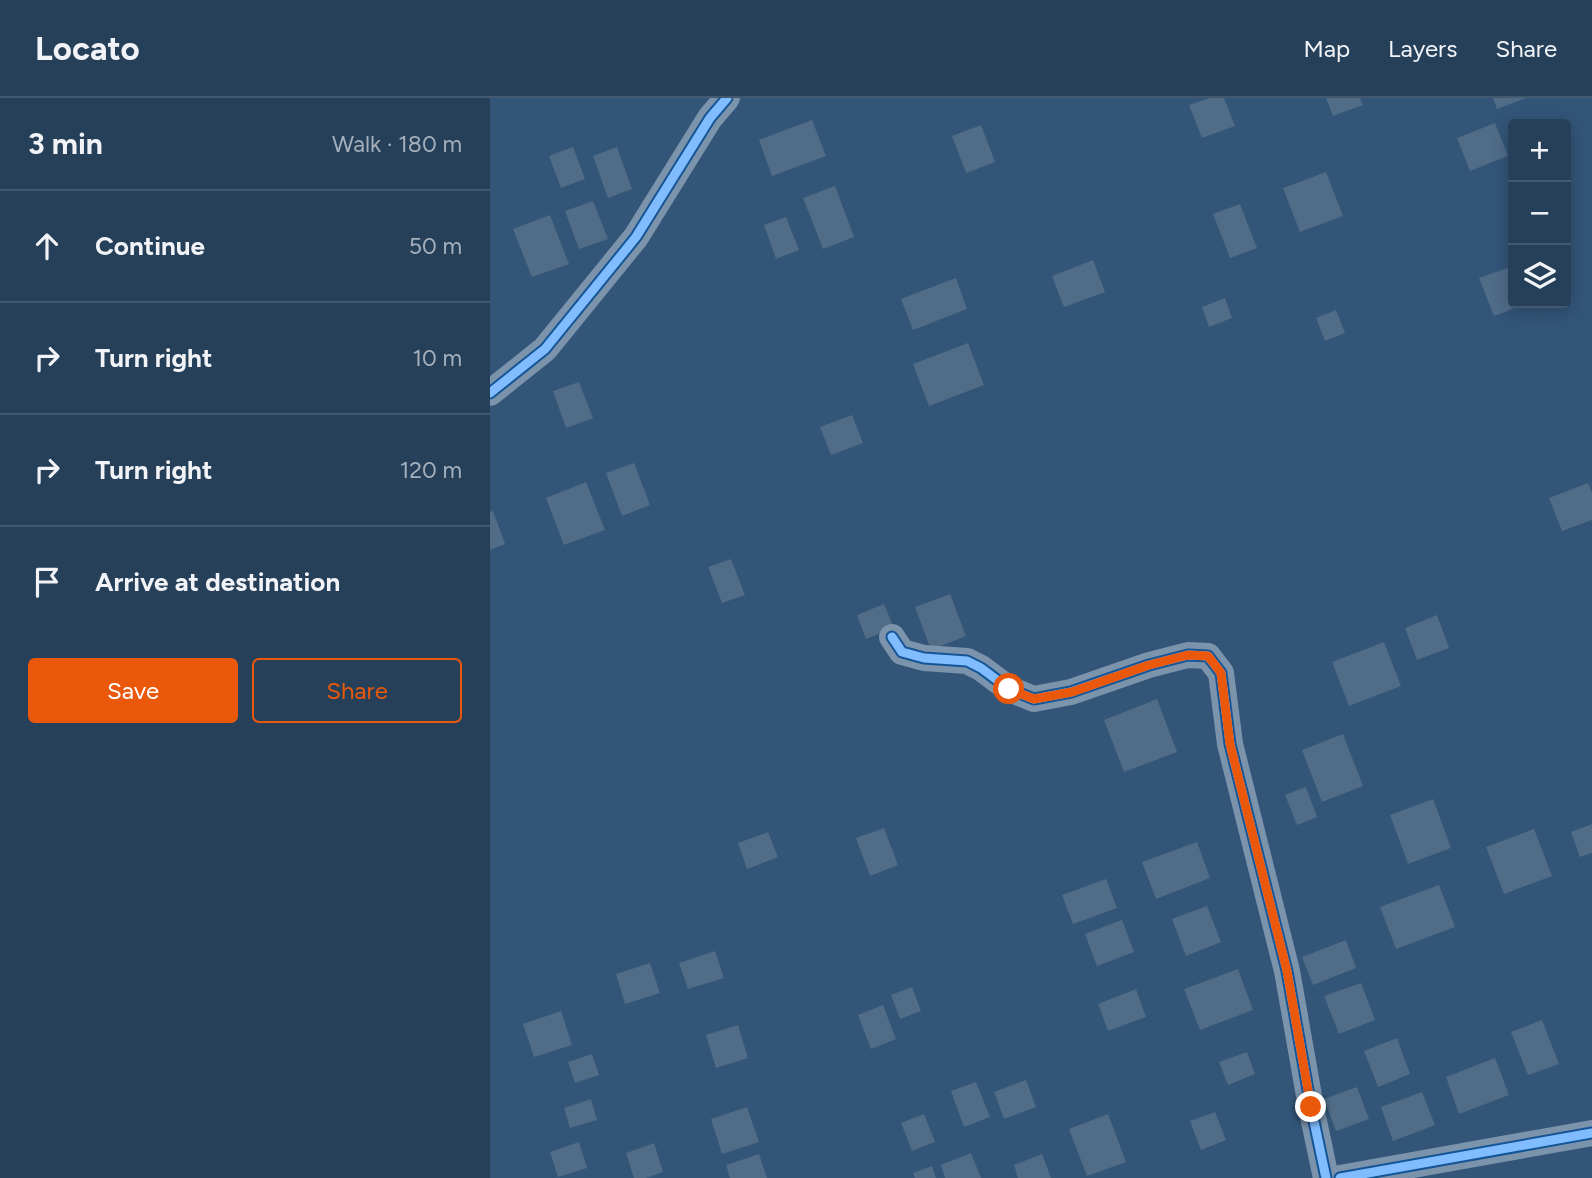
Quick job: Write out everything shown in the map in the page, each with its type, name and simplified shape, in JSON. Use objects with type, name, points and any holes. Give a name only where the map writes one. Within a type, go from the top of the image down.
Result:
[{"type":"street","points":[[490,393],[545,349],[636,237],[710,118],[727,98]]},
{"type":"street","points":[[892,637],[902,652],[924,658],[967,661],[1009,689],[1034,699],[1072,692],[1149,665],[1188,655],[1208,656],[1221,673],[1230,744],[1287,971],[1326,1178]]},
{"type":"street","points":[[1340,1178],[1592,1133]]},
{"type":"building","points":[[1209,98],[1224,98],[1235,126],[1202,138],[1189,105]]},
{"type":"building","points":[[1326,98],[1360,98],[1363,105],[1333,116]]},
{"type":"building","points":[[1493,98],[1526,98],[1497,109]]},
{"type":"building","points":[[812,120],[826,156],[772,176],[759,140]]},
{"type":"building","points":[[1495,123],[1508,156],[1470,171],[1457,138]]},
{"type":"building","points":[[981,125],[995,162],[966,173],[952,136]]},
{"type":"building","points":[[573,147],[585,179],[561,188],[549,156]]},
{"type":"building","points":[[617,147],[632,189],[608,198],[593,156]]},
{"type":"building","points":[[1326,172],[1343,216],[1300,232],[1283,188]]},
{"type":"building","points":[[835,186],[854,237],[823,249],[803,198]]},
{"type":"building","points":[[593,201],[608,239],[579,249],[565,211]]},
{"type":"building","points":[[1240,204],[1257,248],[1230,258],[1213,214]]},
{"type":"building","points":[[550,215],[569,264],[532,277],[513,229]]},
{"type":"building","points":[[786,217],[799,250],[776,259],[764,225]]},
{"type":"building","points":[[1093,260],[1105,292],[1064,307],[1052,276]]},
{"type":"building","points":[[1508,268],[1508,308],[1515,308],[1494,316],[1479,278]]},
{"type":"building","points":[[956,278],[967,309],[913,330],[901,299]]},
{"type":"building","points":[[1225,298],[1232,318],[1209,327],[1202,307]]},
{"type":"building","points":[[1336,310],[1345,333],[1325,341],[1316,318]]},
{"type":"building","points":[[968,343],[984,385],[929,406],[913,364]]},
{"type":"building","points":[[579,382],[593,418],[566,428],[553,391]]},
{"type":"building","points":[[852,415],[863,443],[831,455],[820,427]]},
{"type":"building","points":[[634,463],[650,505],[622,516],[606,473]]},
{"type":"building","points":[[586,482],[605,530],[564,545],[546,498]]},
{"type":"building","points":[[1588,483],[1592,493],[1592,520],[1562,531],[1549,498]]},
{"type":"building","points":[[493,511],[505,544],[490,550],[490,512]]},
{"type":"building","points":[[731,559],[745,595],[722,603],[708,567]]},
{"type":"building","points":[[950,594],[966,636],[931,650],[915,607]]},
{"type":"building","points":[[884,604],[894,628],[866,639],[857,615]]},
{"type":"building","points":[[1437,615],[1449,648],[1417,660],[1405,628]]},
{"type":"building","points":[[1384,642],[1401,686],[1349,706],[1332,662]]},
{"type":"building","points":[[1157,699],[1177,752],[1124,772],[1104,720]]},
{"type":"building","points":[[1343,734],[1363,786],[1322,802],[1302,750]]},
{"type":"building","points":[[1306,787],[1317,817],[1297,825],[1285,795]]},
{"type":"building","points":[[1433,799],[1451,848],[1408,864],[1390,815]]},
{"type":"building","points":[[1592,824],[1592,853],[1580,857],[1571,832]]},
{"type":"building","points":[[884,828],[898,865],[870,876],[856,838]]},
{"type":"building","points":[[1534,829],[1552,876],[1504,894],[1486,847]]},
{"type":"building","points":[[768,832],[778,857],[747,869],[738,843]]},
{"type":"building","points":[[1197,842],[1210,878],[1156,899],[1142,862]]},
{"type":"building","points":[[1106,879],[1117,908],[1073,924],[1062,895]]},
{"type":"building","points":[[1439,885],[1455,927],[1396,949],[1380,907]]},
{"type":"building","points":[[1207,906],[1221,942],[1186,956],[1172,919]]},
{"type":"building","points":[[1122,920],[1134,952],[1097,966],[1085,934]]},
{"type":"building","points":[[1346,940],[1356,968],[1313,985],[1302,957]]},
{"type":"building","points":[[715,951],[724,978],[688,989],[679,963]]},
{"type":"building","points":[[650,963],[660,993],[625,1004],[616,974]]},
{"type":"building","points":[[1238,969],[1253,1010],[1200,1030],[1184,989]]},
{"type":"building","points":[[1361,983],[1375,1020],[1339,1034],[1324,996]]},
{"type":"building","points":[[912,987],[921,1011],[900,1019],[891,995]]},
{"type":"building","points":[[1136,989],[1146,1017],[1108,1031],[1098,1004]]},
{"type":"building","points":[[883,1005],[896,1039],[871,1049],[858,1015]]},
{"type":"building","points":[[561,1011],[572,1045],[534,1057],[523,1024]]},
{"type":"building","points":[[1542,1020],[1559,1064],[1528,1075],[1511,1032]]},
{"type":"building","points":[[738,1025],[748,1058],[716,1068],[706,1035]]},
{"type":"building","points":[[1397,1038],[1410,1074],[1378,1087],[1364,1051]]},
{"type":"building","points":[[1247,1052],[1255,1074],[1228,1085],[1219,1062]]},
{"type":"building","points":[[592,1054],[599,1075],[575,1083],[568,1062]]},
{"type":"building","points":[[1495,1058],[1509,1095],[1459,1114],[1446,1077]]},
{"type":"building","points":[[1026,1080],[1036,1107],[1004,1119],[994,1092]]},
{"type":"building","points":[[976,1082],[990,1117],[964,1127],[951,1091]]},
{"type":"building","points":[[1357,1087],[1369,1119],[1336,1131],[1324,1099]]},
{"type":"building","points":[[1422,1092],[1435,1125],[1393,1141],[1381,1107]]},
{"type":"building","points":[[591,1099],[597,1120],[570,1128],[564,1108]]},
{"type":"building","points":[[747,1107],[759,1142],[722,1154],[711,1119]]},
{"type":"building","points":[[1215,1112],[1226,1140],[1201,1150],[1190,1121]]},
{"type":"building","points":[[924,1114],[935,1142],[912,1151],[901,1123]]},
{"type":"building","points":[[1108,1114],[1126,1162],[1087,1176],[1069,1129]]},
{"type":"building","points":[[579,1142],[587,1168],[558,1177],[550,1152]]},
{"type":"building","points":[[654,1143],[663,1172],[646,1178],[634,1178],[626,1153]]},
{"type":"building","points":[[971,1153],[981,1178],[945,1178],[941,1165]]},
{"type":"building","points":[[759,1154],[767,1178],[730,1178],[726,1165]]},
{"type":"building","points":[[1042,1154],[1051,1178],[1018,1178],[1014,1165]]},
{"type":"building","points":[[932,1166],[936,1178],[915,1178],[913,1173]]},
{"type":"cycle path","points":[[490,393],[545,349],[636,237],[710,118],[727,98]]},
{"type":"cycle path","points":[[892,637],[902,652],[924,658],[967,661],[1009,689],[1034,699],[1071,692],[1149,665],[1188,655],[1208,656],[1221,673],[1230,744],[1287,971],[1326,1178]]},
{"type":"cycle path","points":[[1340,1178],[1592,1133]]},
{"type":"route","points":[[1009,689],[1034,699],[1072,692],[1149,665],[1188,655],[1208,656],[1221,673],[1230,744],[1287,971],[1311,1107]]}]
